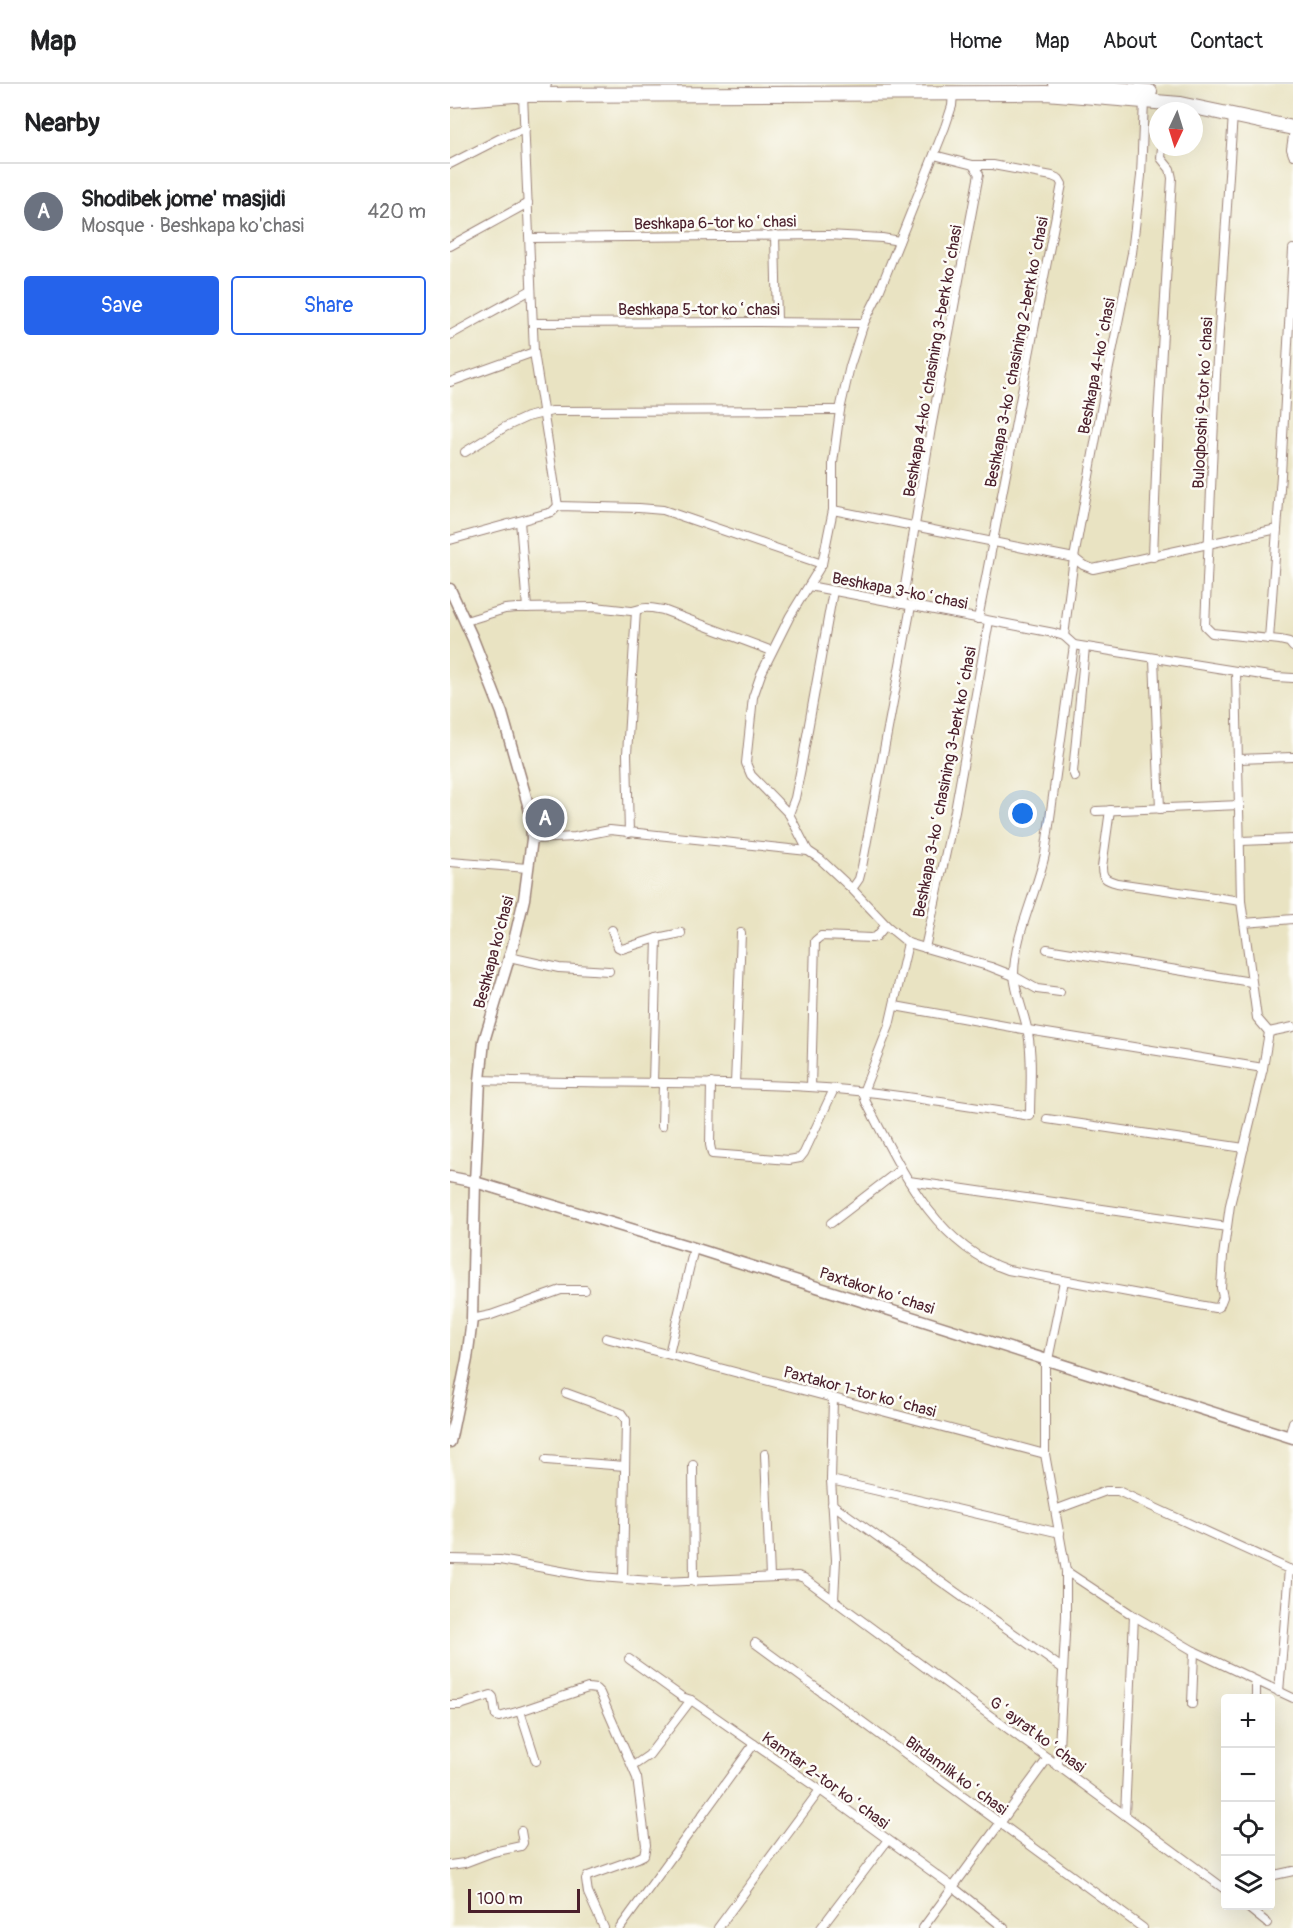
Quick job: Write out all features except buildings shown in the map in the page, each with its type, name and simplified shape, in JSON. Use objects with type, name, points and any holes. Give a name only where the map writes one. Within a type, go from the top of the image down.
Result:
[{"type":"highway","points":[[450,88],[544,84]]},
{"type":"highway","points":[[1055,84],[1174,94],[1293,118]]},
{"type":"highway","points":[[450,100],[523,95],[1046,93],[1151,102]]},
{"type":"highway","points":[[1203,111],[1233,114],[1293,128]]},
{"type":"street","points":[[809,586],[822,564],[833,510],[833,463],[840,410],[850,366],[864,323],[877,297],[934,155],[952,106],[953,93]]},
{"type":"street","points":[[523,95],[534,352],[558,506]]},
{"type":"street","name":"Beshkapa 4-koʻchasi","points":[[1064,636],[1074,558],[1132,253],[1141,176],[1144,100]]},
{"type":"street","name":"Buloqboshi 9-tor koʻchasi","points":[[1233,114],[1204,616],[1207,630],[1212,633],[1269,639]]},
{"type":"street","points":[[450,164],[499,139],[525,129]]},
{"type":"street","points":[[1293,136],[1291,149],[1293,155]]},
{"type":"street","points":[[934,155],[973,165]]},
{"type":"street","points":[[1153,557],[1158,418],[1172,178],[1161,156]]},
{"type":"street","name":"Beshkapa 4-koʻchasining 3-berk koʻchasi","points":[[902,604],[954,301],[978,185],[979,174],[973,165]]},
{"type":"street","name":"Beshkapa 3-koʻchasining 2-berk koʻchasi","points":[[973,165],[993,165],[1052,176],[1059,179],[1062,184],[978,619]]},
{"type":"street","points":[[450,246],[528,203]]},
{"type":"street","points":[[775,235],[777,322]]},
{"type":"street","name":"Beshkapa 6-tor koʻchasi","points":[[530,238],[775,235],[882,238],[899,241]]},
{"type":"street","points":[[1293,249],[1281,475],[1269,639],[1288,642],[1293,646]]},
{"type":"street","points":[[450,335],[531,290]]},
{"type":"street","name":"Beshkapa 5-tor koʻchasi","points":[[533,323],[864,323]]},
{"type":"street","points":[[450,382],[534,352]]},
{"type":"street","points":[[465,453],[505,426],[527,417],[552,411],[840,410]]},
{"type":"street","points":[[450,540],[552,512],[558,506],[639,508],[663,510],[822,564]]},
{"type":"street","points":[[833,510],[1074,558],[1083,565],[1099,569],[1277,528]]},
{"type":"street","points":[[520,521],[527,609]]},
{"type":"street","name":"Beshkapa 3-koʻchasi","points":[[1060,992],[1036,989],[1014,976],[991,967],[908,944],[820,859],[808,851],[789,814],[751,775],[746,763],[753,697],[760,674],[790,616],[809,586],[1064,636]]},
{"type":"street","name":"Beshkapa ko'chasi","points":[[450,589],[484,664],[506,725],[531,815],[532,839],[524,899],[510,957],[484,1041],[475,1182],[472,1319],[467,1359],[450,1442]]},
{"type":"street","points":[[789,814],[795,798],[802,763],[833,591]]},
{"type":"street","points":[[852,889],[859,879],[862,867],[911,606]]},
{"type":"street","points":[[466,621],[505,609],[595,607],[636,611],[645,608],[663,610],[772,651]]},
{"type":"street","points":[[629,833],[627,754],[636,611]]},
{"type":"street","name":"Beshkapa 3-koʻchasining 3-berk koʻchasi","points":[[925,948],[955,810],[989,621]]},
{"type":"street","points":[[1064,636],[1074,645],[1293,678]]},
{"type":"street","points":[[480,1080],[566,1083],[711,1083],[811,1087],[863,1092],[1030,1116],[1030,1046],[1014,976],[1021,932],[1041,874],[1045,854],[1074,645]]},
{"type":"street","points":[[1075,777],[1073,772],[1085,647]]},
{"type":"street","points":[[1154,658],[1160,809]]},
{"type":"street","points":[[1236,671],[1241,901],[1257,1018],[1269,1032]]},
{"type":"street","points":[[1239,759],[1293,757]]},
{"type":"street","points":[[1096,811],[1240,805]]},
{"type":"street","points":[[1110,810],[1102,867],[1102,875],[1105,879],[1117,883],[1241,901]]},
{"type":"street","points":[[532,839],[575,837],[610,830],[808,851]]},
{"type":"street","points":[[1241,841],[1293,839]]},
{"type":"street","points":[[450,862],[528,867]]},
{"type":"street","points":[[1244,923],[1293,919]]},
{"type":"street","points":[[811,1087],[814,941],[821,936],[872,938],[876,937],[886,925]]},
{"type":"street","points":[[612,930],[618,947],[622,949],[681,933]]},
{"type":"street","points":[[735,1084],[741,933]]},
{"type":"street","points":[[653,1083],[657,938]]},
{"type":"street","points":[[908,944],[889,1026],[863,1092],[866,1102],[901,1169],[931,1214],[947,1232],[975,1253],[1008,1270],[1219,1307],[1222,1301],[1221,1288],[1230,1205],[1263,1068],[1269,1032]]},
{"type":"street","points":[[1047,949],[1251,982]]},
{"type":"street","points":[[510,957],[559,968],[609,971]]},
{"type":"street","points":[[895,1006],[1263,1068]]},
{"type":"street","points":[[1269,1032],[1293,1028]]},
{"type":"street","points":[[662,1126],[663,1083]]},
{"type":"street","points":[[711,1083],[710,1145],[712,1154],[789,1160],[800,1158],[804,1153],[834,1089]]},
{"type":"street","points":[[1047,1119],[1244,1148]]},
{"type":"street","points":[[831,1223],[901,1169]]},
{"type":"street","name":"Paxtakor koʻchasi","points":[[450,1177],[475,1182],[694,1248],[1291,1437]]},
{"type":"street","points":[[909,1181],[1227,1227]]},
{"type":"street","points":[[669,1354],[694,1248]]},
{"type":"street","points":[[1058,1766],[1066,1616],[1066,1571],[1045,1454],[1047,1360],[1064,1281]]},
{"type":"street","points":[[472,1319],[491,1315],[561,1290],[585,1290]]},
{"type":"street","name":"Paxtakor 1-tor koʻchasi","points":[[606,1338],[1045,1454]]},
{"type":"street","points":[[566,1393],[621,1413],[626,1420],[623,1578]]},
{"type":"street","points":[[833,1398],[831,1480],[836,1560],[834,1599]]},
{"type":"street","points":[[1291,1437],[1293,1422]]},
{"type":"street","points":[[765,1454],[770,1577]]},
{"type":"street","points":[[546,1460],[625,1466]]},
{"type":"street","points":[[693,1465],[694,1582]]},
{"type":"street","points":[[831,1480],[1060,1533]]},
{"type":"street","points":[[1055,1510],[1106,1491],[1118,1491],[1291,1570],[1279,1692]]},
{"type":"street","points":[[832,1504],[1062,1668]]},
{"type":"street","name":"Gʻayrat koʻchasi","points":[[450,1559],[500,1560],[588,1576],[663,1582],[798,1576],[834,1599],[1221,1886]]},
{"type":"street","points":[[1066,1571],[1194,1652],[1293,1698]]},
{"type":"street","points":[[1125,1815],[1134,1616]]},
{"type":"street","name":"Birdamlik koʻchasi","points":[[755,1643],[1143,1928]]},
{"type":"street","points":[[1192,1704],[1194,1652]]},
{"type":"street","name":"Kamtar 2-tor koʻchasi","points":[[629,1659],[820,1790],[953,1887],[1004,1928]]},
{"type":"street","points":[[1256,1682],[1256,1694]]},
{"type":"street","points":[[450,1704],[460,1705],[491,1695],[494,1697],[496,1716],[499,1717],[592,1687],[600,1693],[637,1778],[646,1845],[644,1855],[588,1876],[586,1879],[588,1893],[604,1928]]},
{"type":"street","points":[[633,1766],[649,1755],[691,1700]]},
{"type":"street","points":[[520,1711],[536,1761]]},
{"type":"street","points":[[620,1928],[754,1744]]},
{"type":"street","points":[[923,1928],[1048,1758]]},
{"type":"street","points":[[718,1928],[820,1790]]},
{"type":"street","points":[[450,1865],[465,1863],[494,1852],[521,1846],[523,1843],[521,1831]]},
{"type":"street","points":[[821,1928],[887,1840]]},
{"type":"street","points":[[1275,1875],[1293,1871]]},
{"type":"street","points":[[1252,1910],[1267,1923]]},
{"type":"place","name":"Shodibek jome' masjidi","points":[[545,818]]}]
